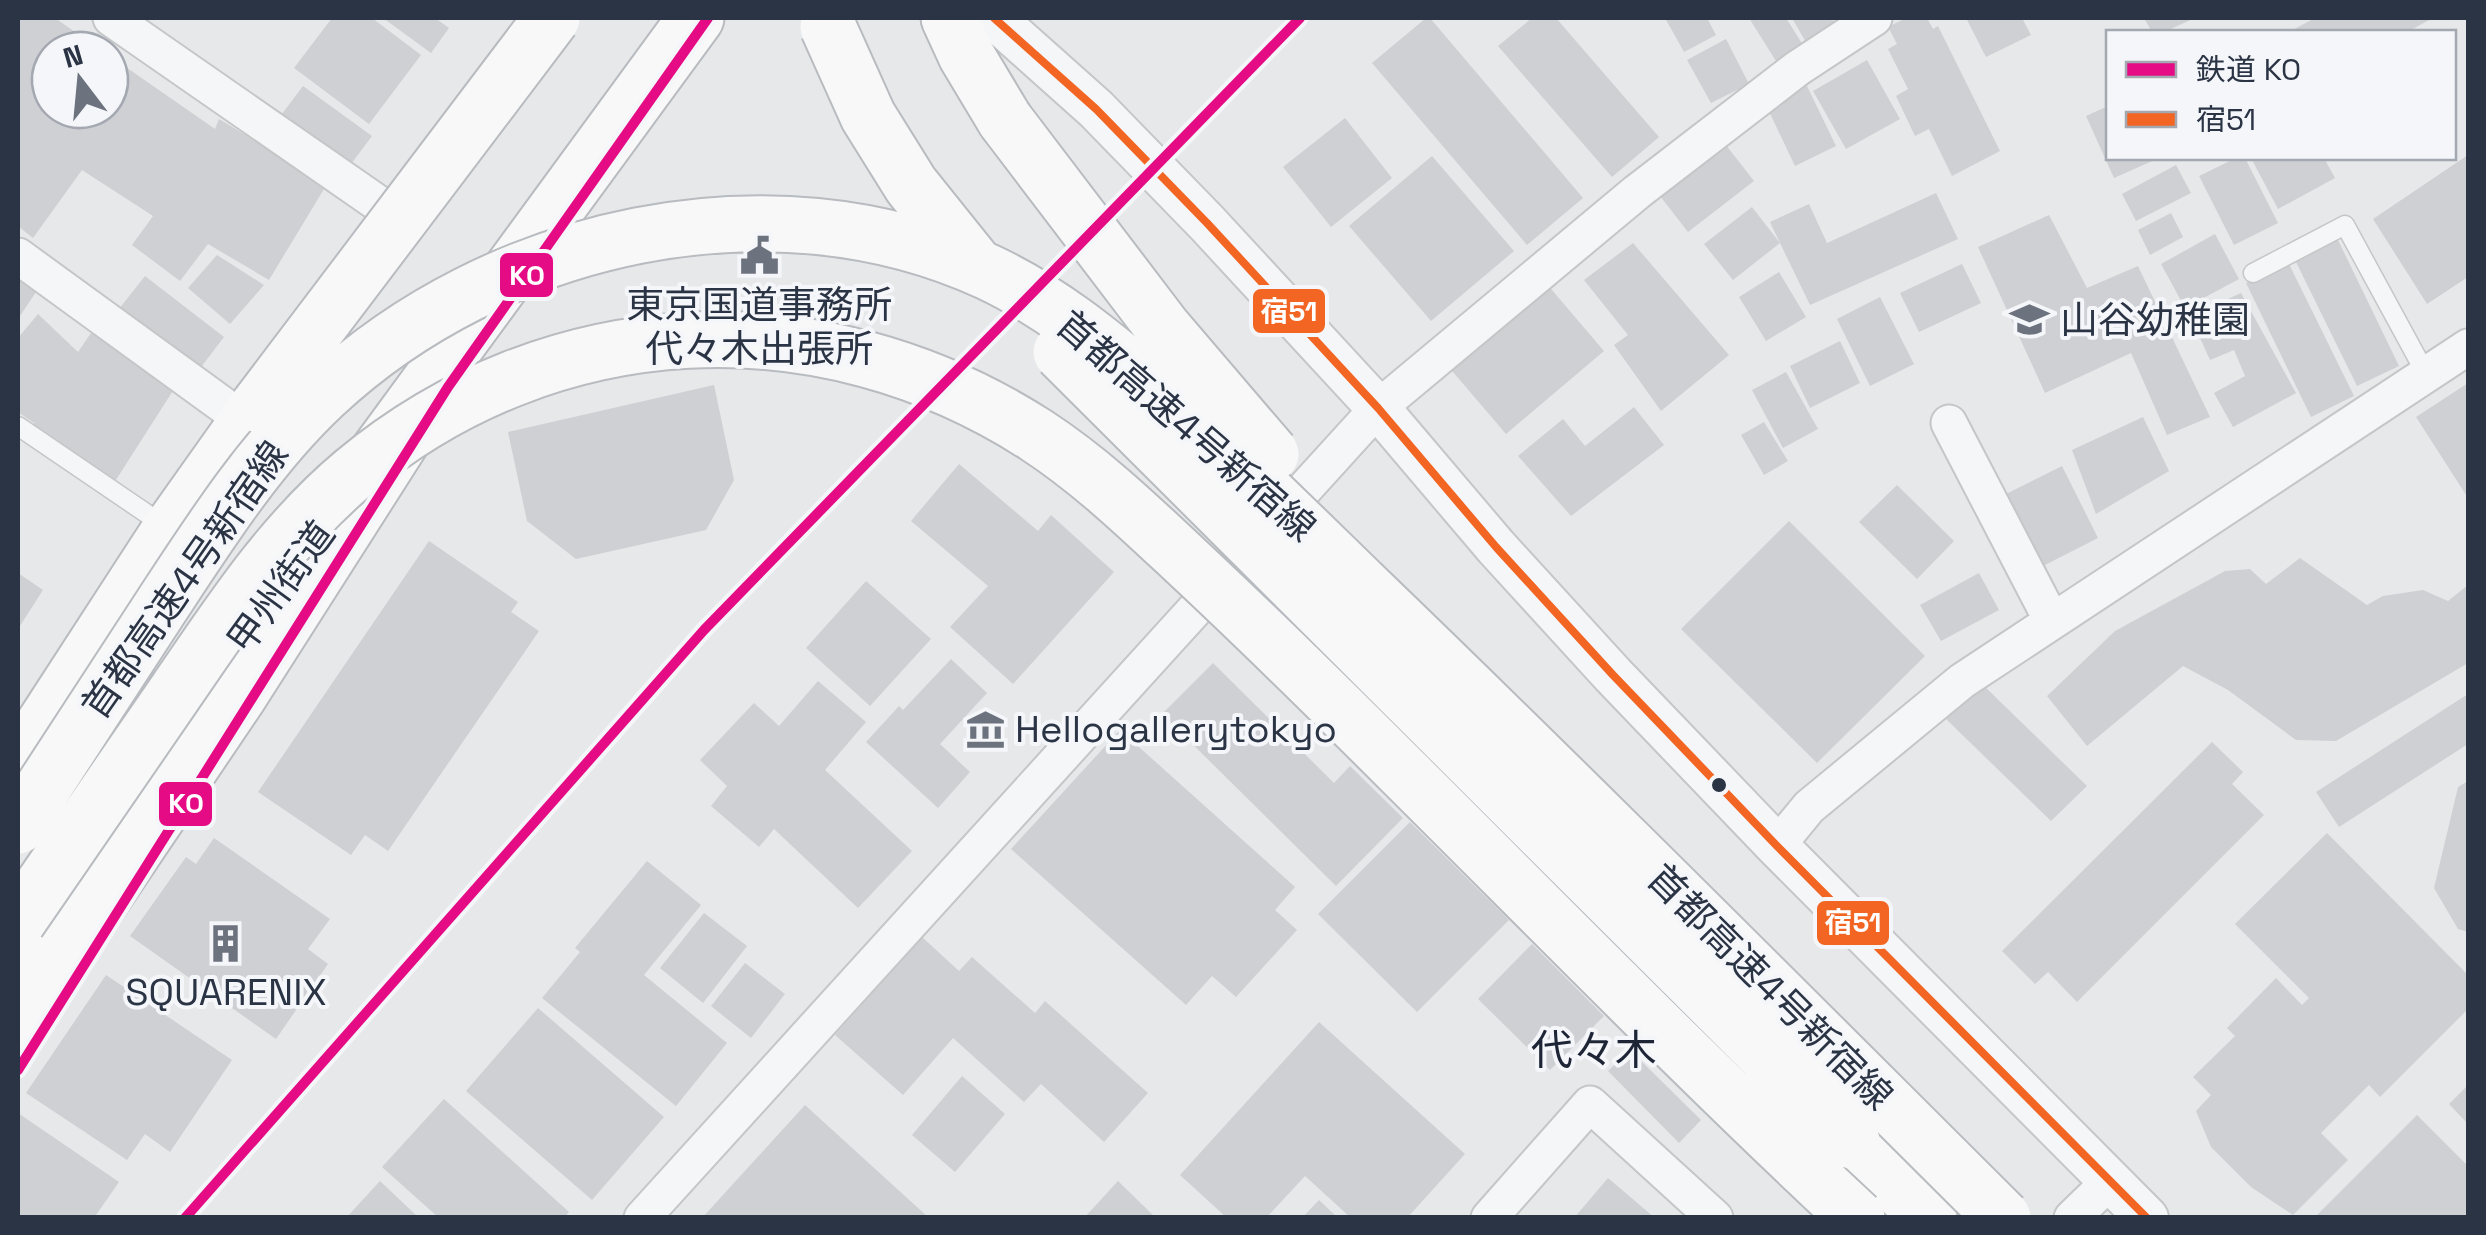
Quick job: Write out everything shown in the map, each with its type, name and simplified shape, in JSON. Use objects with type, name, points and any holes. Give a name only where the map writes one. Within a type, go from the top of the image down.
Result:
[{"type":"highway","points":[[18,731],[238,416],[392,214],[527,18]]},
{"type":"highway","points":[[18,764],[166,536],[248,420],[552,18]]},
{"type":"highway","name":"甲州街道","points":[[18,970],[218,676],[528,243],[696,18]]},
{"type":"highway","points":[[826,18],[868,116],[911,184],[981,272],[1929,1218]]},
{"type":"highway","points":[[949,18],[1004,120],[1080,223],[1164,329],[1490,708]]},
{"type":"highway","points":[[18,782],[452,125]]},
{"type":"highway","name":"首都高速4号新宿線","points":[[18,826],[220,518],[286,434],[320,398],[387,342],[485,286],[530,266],[596,245],[698,226],[804,226],[902,241],[982,270],[1053,308],[1201,429],[1490,708],[2003,1218]]},
{"type":"highway","points":[[18,1023],[240,694],[528,243]]},
{"type":"highway","name":"首都高速4号新宿線","points":[[18,922],[245,592],[319,505],[385,448],[481,392],[522,374],[604,350],[695,338],[785,342],[862,359],[949,388],[1037,436],[1087,473],[1137,514],[1253,624],[1858,1218]]},
{"type":"street","points":[[111,18],[392,214]]},
{"type":"street","points":[[994,18],[1096,109],[1207,222],[1378,408],[1496,547],[1777,846],[2147,1218]]},
{"type":"street","points":[[642,1218],[1378,408],[1637,192],[1798,68],[1874,18]]},
{"type":"street","points":[[18,256],[238,416]]},
{"type":"street","points":[[1777,846],[1810,807],[1962,681],[2468,347]]},
{"type":"street","points":[[1949,423],[2052,621]]},
{"type":"street","points":[[1489,1218],[1590,1104],[1715,1218]]},
{"type":"street","points":[[2072,1218],[2109,1182]]},
{"type":"lane","points":[[2253,273],[2345,224],[2426,374]]},
{"type":"lane","points":[[18,426],[162,524]]},
{"type":"building","points":[[18,18],[55,18],[72,30],[30,30],[30,130],[130,130],[130,70],[215,129],[219,119],[327,184],[269,280],[208,244],[180,281],[132,245],[153,216],[82,170],[33,238],[18,226]]},
{"type":"building","points":[[332,18],[372,18],[421,55],[369,124],[294,68]]},
{"type":"building","points":[[383,18],[435,18],[449,28],[431,53]]},
{"type":"building","points":[[1430,18],[1583,198],[1527,245],[1372,63]]},
{"type":"building","points":[[1532,18],[1556,18],[1659,137],[1612,177],[1498,46]]},
{"type":"building","points":[[1665,18],[1707,18],[1716,35],[1684,52]]},
{"type":"building","points":[[1749,18],[1786,18],[1803,45],[1776,61]]},
{"type":"building","points":[[1792,18],[1832,18],[1837,27],[1807,44]]},
{"type":"building","points":[[1906,18],[1927,18],[1933,29],[1938,26],[2000,151],[1952,176],[1929,129],[1915,136],[1896,96],[1908,89],[1888,49],[1897,44],[1888,27]]},
{"type":"building","points":[[1966,18],[2022,18],[2031,35],[1986,57]]},
{"type":"building","points":[[2144,18],[2195,18],[2168,30],[2151,30]]},
{"type":"building","points":[[2315,18],[2433,18],[2411,30],[2293,30]]},
{"type":"building","points":[[1726,39],[1749,84],[1711,103],[1687,60]]},
{"type":"building","points":[[1867,60],[1900,119],[1846,149],[1813,91]]},
{"type":"building","points":[[303,86],[372,136],[351,164],[282,114]]},
{"type":"building","points":[[1807,86],[1836,146],[1795,166],[1766,105]]},
{"type":"building","points":[[2106,107],[2106,160],[2154,160],[2114,178],[2086,116]]},
{"type":"building","points":[[1345,118],[1392,178],[1331,227],[1283,167]]},
{"type":"building","points":[[1726,145],[1754,181],[1688,232],[1660,196]]},
{"type":"building","points":[[2468,155],[2468,277],[2427,304],[2373,219]]},
{"type":"building","points":[[1432,156],[1514,251],[1431,321],[1349,226]]},
{"type":"building","points":[[2232,160],[2246,160],[2278,223],[2234,245],[2199,176]]},
{"type":"building","points":[[2252,160],[2325,160],[2335,178],[2278,209]]},
{"type":"building","points":[[2176,165],[2191,193],[2136,221],[2122,194]]},
{"type":"building","points":[[1936,193],[1958,239],[1810,305],[1770,222],[1809,204],[1827,243]]},
{"type":"building","points":[[1752,207],[1780,243],[1733,280],[1704,244]]},
{"type":"building","points":[[2171,213],[2183,237],[2150,255],[2138,230]]},
{"type":"building","points":[[2049,215],[2087,288],[2138,266],[2210,417],[2167,435],[2131,353],[2045,393],[1978,247]]},
{"type":"building","points":[[2215,234],[2239,279],[2185,308],[2161,264]]},
{"type":"building","points":[[2338,240],[2399,366],[2357,386],[2295,260]]},
{"type":"building","points":[[1633,243],[1729,355],[1661,411],[1614,345],[1628,335],[1584,280]]},
{"type":"building","points":[[217,255],[264,285],[230,324],[188,288]]},
{"type":"building","points":[[2288,262],[2354,396],[2311,417],[2246,283]]},
{"type":"building","points":[[1962,264],[1981,303],[1919,332],[1900,293]]},
{"type":"building","points":[[18,271],[40,286],[18,319]]},
{"type":"building","points":[[1779,272],[1806,317],[1766,341],[1739,297]]},
{"type":"building","points":[[145,276],[224,337],[195,375],[115,314]]},
{"type":"building","points":[[1546,283],[1604,351],[1506,434],[1447,365]]},
{"type":"building","points":[[2241,293],[2296,393],[2233,427],[2214,393],[2245,376],[2234,350],[2210,360],[2190,316]]},
{"type":"building","points":[[1880,297],[1914,364],[1870,386],[1837,319]]},
{"type":"building","points":[[38,314],[78,352],[91,333],[176,386],[114,483],[29,430],[34,423],[18,412],[18,338]]},
{"type":"building","points":[[1840,341],[1860,383],[1810,408],[1790,366]]},
{"type":"building","points":[[1786,372],[1818,429],[1783,448],[1752,390]]},
{"type":"building","points":[[2468,383],[2468,498],[2416,417]]},
{"type":"building","points":[[714,385],[734,480],[706,530],[576,559],[527,521],[508,432]]},
{"type":"building","points":[[1634,407],[1664,445],[1571,516],[1518,456],[1563,419],[1585,446]]},
{"type":"building","points":[[2143,417],[2169,471],[2096,514],[2072,450]]},
{"type":"building","points":[[1764,422],[1788,461],[1764,475],[1741,435]]},
{"type":"building","points":[[959,464],[1038,531],[1051,515],[1114,572],[1013,684],[950,627],[988,586],[911,521]]},
{"type":"building","points":[[2062,466],[2098,538],[2043,566],[2006,494]]},
{"type":"building","points":[[1897,485],[1954,541],[1917,579],[1859,522]]},
{"type":"building","points":[[1789,521],[1925,656],[1817,763],[1681,629]]},
{"type":"building","points":[[429,541],[518,602],[511,612],[539,631],[388,851],[365,835],[351,855],[258,792]]},
{"type":"building","points":[[2300,558],[2367,605],[2383,596],[2423,590],[2448,601],[2468,585],[2468,663],[2336,741],[2296,740],[2228,690],[2183,666],[2087,746],[2047,696],[2115,631],[2225,571],[2250,569],[2266,584]]},
{"type":"building","points":[[18,573],[43,590],[18,629]]},
{"type":"building","points":[[1979,573],[1999,610],[1941,641],[1920,605]]},
{"type":"building","points":[[866,581],[931,639],[870,706],[806,648]]},
{"type":"building","points":[[951,659],[987,693],[940,744],[970,772],[938,808],[866,742]]},
{"type":"building","points":[[1213,663],[1334,783],[1350,766],[1403,818],[1336,886],[1162,714]]},
{"type":"building","points":[[818,681],[866,722],[825,770],[912,851],[858,908],[774,829],[759,847],[711,806],[727,786],[700,760],[754,703],[779,726]]},
{"type":"building","points":[[1981,683],[2087,786],[2051,821],[1946,719]]},
{"type":"building","points":[[2468,694],[2468,744],[2339,827],[2316,792]]},
{"type":"building","points":[[1120,730],[1295,887],[1275,910],[1297,930],[1236,997],[1212,976],[1186,1005],[1011,849]]},
{"type":"building","points":[[2212,742],[2243,772],[2232,784],[2264,815],[2077,1002],[2048,972],[2035,984],[2002,951]]},
{"type":"building","points":[[2468,781],[2468,932],[2458,929],[2434,888],[2458,787]]},
{"type":"building","points":[[1410,822],[1509,920],[1417,1012],[1318,914]]},
{"type":"building","points":[[2327,833],[2468,975],[2468,1009],[2380,1097],[2369,1085],[2321,1133],[2348,1160],[2293,1215],[2251,1187],[2211,1147],[2196,1111],[2211,1095],[2193,1077],[2235,1036],[2227,1028],[2276,978],[2302,1005],[2309,998],[2235,924]]},
{"type":"building","name":"SQUARENIX","points":[[214,838],[330,919],[308,949],[328,964],[276,1039],[130,936],[186,857],[196,864]]},
{"type":"building","points":[[647,861],[701,905],[644,975],[727,1043],[676,1106],[542,998],[580,952],[575,948]]},
{"type":"building","points":[[704,913],[747,946],[703,1003],[660,968]]},
{"type":"building","points":[[922,937],[959,971],[972,957],[1035,1013],[1045,1001],[1148,1093],[1104,1142],[1041,1084],[1024,1102],[953,1038],[903,1095],[835,1035]]},
{"type":"building","points":[[1532,944],[1604,1016],[1550,1070],[1478,999]]},
{"type":"building","points":[[745,963],[785,994],[751,1038],[711,1006]]},
{"type":"building","points":[[106,975],[232,1060],[170,1152],[145,1134],[127,1160],[26,1093]]},
{"type":"building","points":[[538,1008],[664,1117],[592,1200],[466,1091]]},
{"type":"building","points":[[1319,1022],[1465,1154],[1407,1218],[1351,1218],[1305,1176],[1266,1218],[1227,1218],[1180,1175]]},
{"type":"building","points":[[1630,1050],[1701,1120],[1679,1143],[1608,1071]]},
{"type":"building","points":[[962,1076],[1005,1114],[955,1172],[912,1135]]},
{"type":"building","points":[[2468,1085],[2468,1124],[2449,1104]]},
{"type":"building","points":[[444,1099],[569,1212],[564,1218],[439,1218],[382,1167]]},
{"type":"building","points":[[805,1105],[929,1218],[702,1218]]},
{"type":"building","points":[[18,1113],[119,1182],[94,1218],[18,1218]]},
{"type":"building","points":[[2417,1115],[2468,1166],[2468,1218],[2314,1218]]},
{"type":"building","points":[[1608,1178],[1655,1218],[1574,1218]]},
{"type":"building","points":[[380,1181],[419,1218],[346,1218]]},
{"type":"building","points":[[1118,1181],[1156,1218],[1084,1218]]},
{"type":"building","points":[[1319,1200],[1338,1218],[1302,1218]]},
{"type":"rail line","name":"KO","points":[[18,1070],[448,387],[708,18]]},
{"type":"rail line","name":"KO","points":[[185,1218],[704,630],[1300,18]]},
{"type":"transit line","name":"宿51","points":[[994,18],[1096,109],[1207,223],[1378,408],[1496,547],[1613,675],[2147,1218]]},
{"type":"place","name":"東京国道事務所 代々木出張所","points":[[759,256]]},
{"type":"place","name":"山谷幼稚園","points":[[2030,320]]},
{"type":"place","name":"Hellogallerytokyo","points":[[985,729]]},
{"type":"place","name":"SQUARENIX","points":[[226,943]]},
{"type":"district","name":"代々木","points":[[1594,1050]]}]
